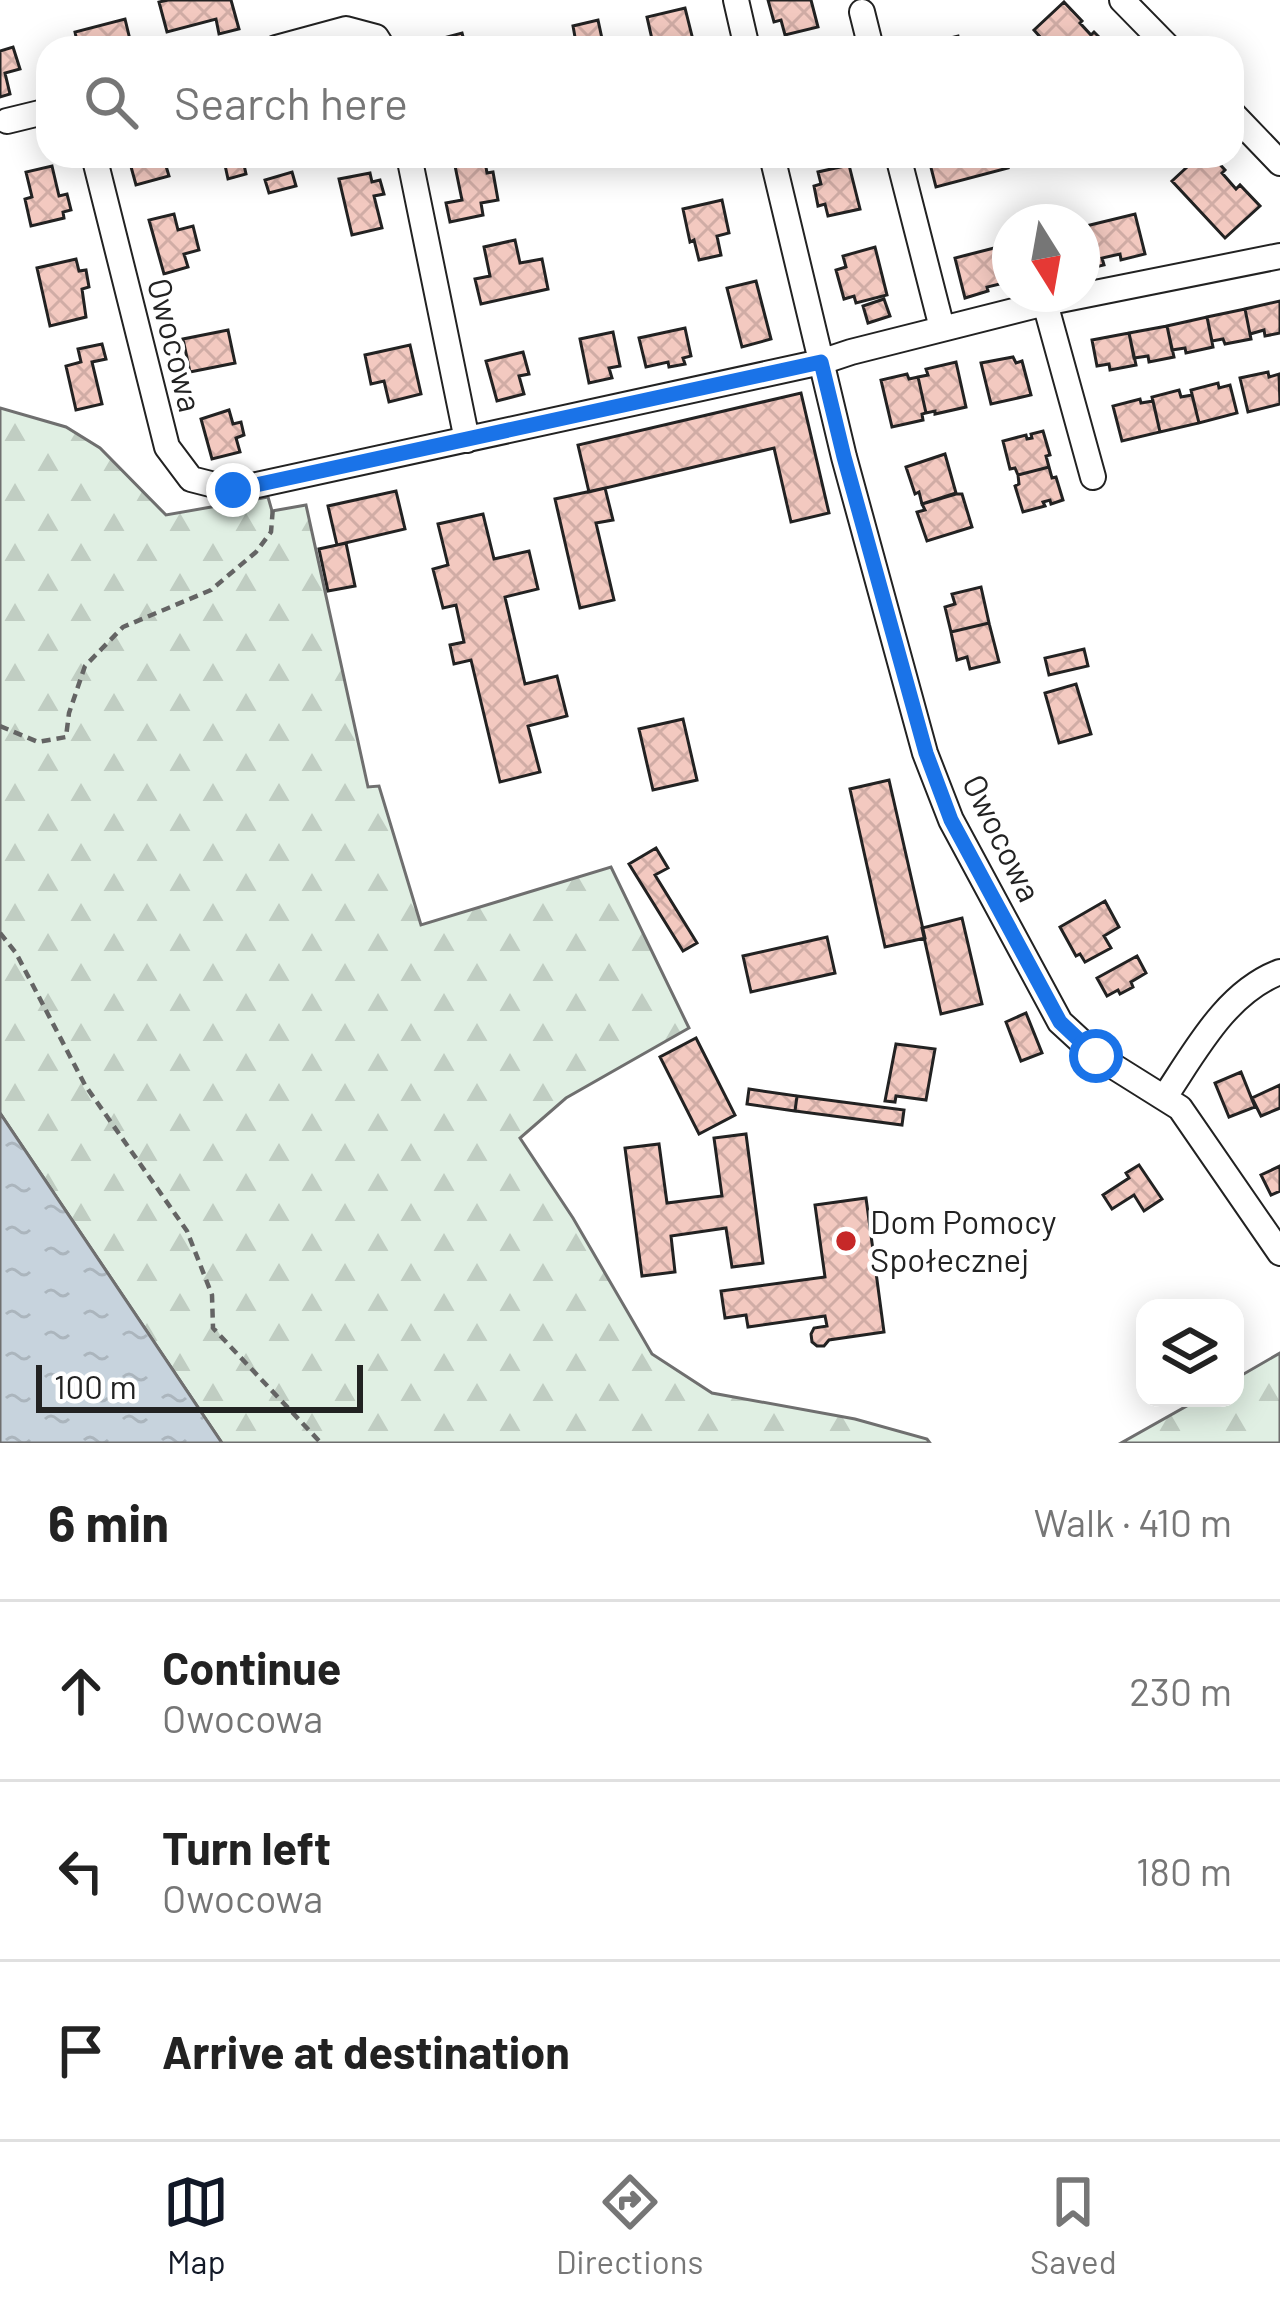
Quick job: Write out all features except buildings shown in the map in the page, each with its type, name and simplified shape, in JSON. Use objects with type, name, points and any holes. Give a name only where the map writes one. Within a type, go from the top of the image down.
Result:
[{"type":"street","points":[[736,0],[744,36]]},
{"type":"street","points":[[1122,0],[1157,36]]},
{"type":"street","points":[[862,12],[868,36]]},
{"type":"street","points":[[318,36],[346,28],[373,36]]},
{"type":"street","points":[[7,121],[36,113]]},
{"type":"street","points":[[1244,126],[1280,163]]},
{"type":"street","name":"Owocowa","points":[[97,168],[167,447],[191,479],[233,490],[821,362]]},
{"type":"street","points":[[412,168],[467,440]]},
{"type":"street","name":"Owocowa","points":[[775,168],[844,457],[926,753],[951,820],[1060,1022],[1096,1056],[1180,1108],[1280,1253]]},
{"type":"street","points":[[901,168],[942,328]]},
{"type":"street","points":[[1100,292],[1280,256]]},
{"type":"street","points":[[821,362],[1009,312]]},
{"type":"street","points":[[1048,312],[1094,477]]},
{"type":"street","points":[[1164,1098],[1218,1019],[1263,978],[1280,971]]},
{"type":"path","points":[[0,727],[38,742],[66,737],[69,713],[86,666],[124,627],[211,590],[256,552],[271,532],[274,482]]},
{"type":"path","points":[[0,933],[16,953],[85,1085],[187,1232],[212,1295],[213,1328],[321,1443]]},
{"type":"green space","points":[[0,408],[66,427],[100,448],[166,515],[268,497],[272,511],[306,505],[368,787],[379,786],[421,925],[611,867],[689,1028],[566,1098],[520,1138],[652,1354],[712,1393],[855,1419],[930,1443],[222,1443],[0,1113]]},
{"type":"green space","points":[[1280,1353],[1280,1443],[1121,1443],[1185,1407],[1244,1407],[1244,1374]]},
{"type":"water","points":[[0,1113],[222,1443],[0,1443]]},
{"type":"place","name":"Dom Pomocy Społecznej","points":[[846,1241]]},
{"type":"route","points":[[233,490],[821,362],[926,753],[951,820],[1060,1022],[1096,1056]]}]
